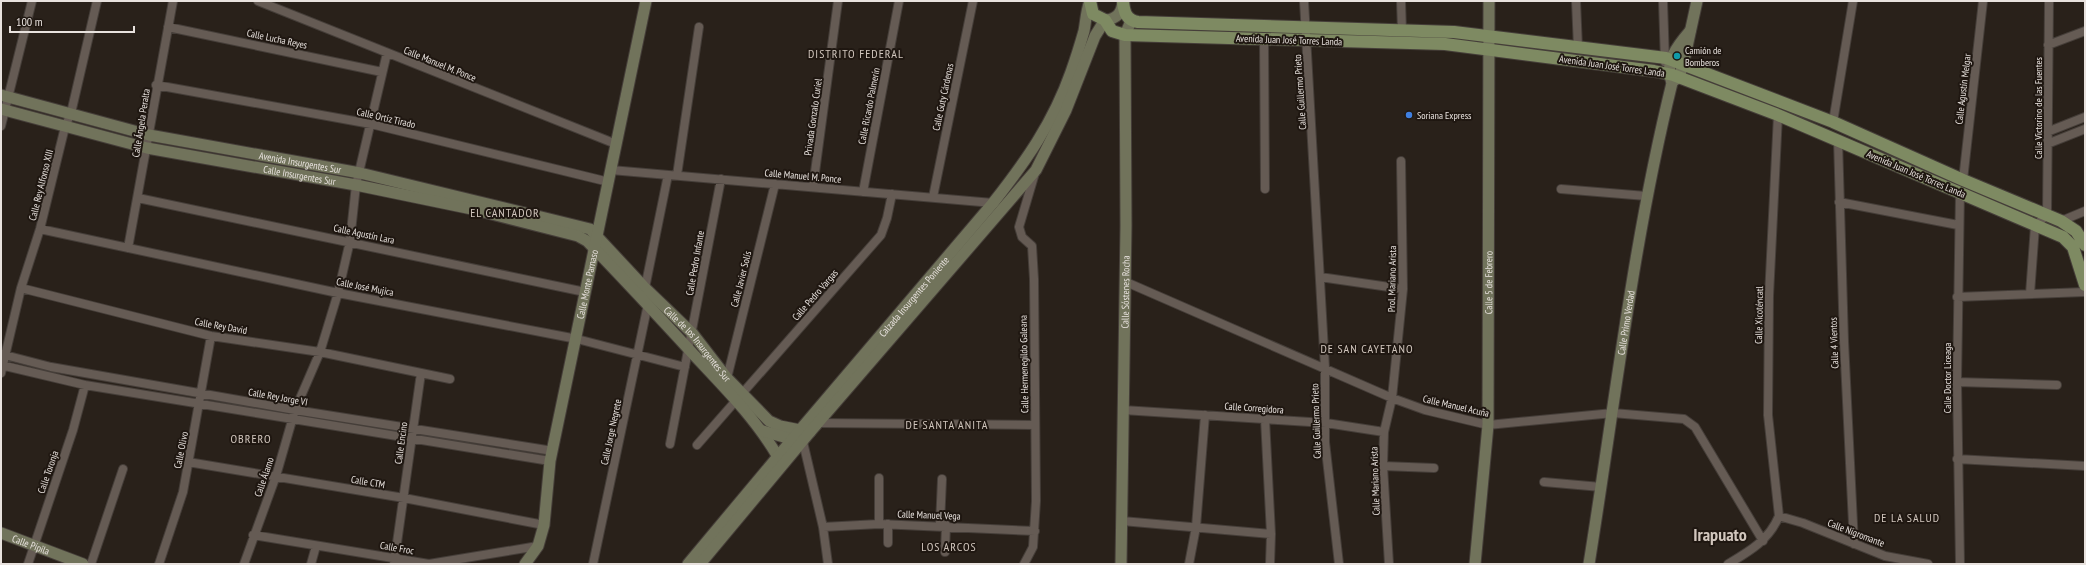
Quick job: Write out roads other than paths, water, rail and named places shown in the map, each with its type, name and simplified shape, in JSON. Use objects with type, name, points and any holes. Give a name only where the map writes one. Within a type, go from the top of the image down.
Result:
[{"type":"main road","name":"Avenida Juan José Torres Landa","points":[[1090,1],[1093,14],[1104,20],[1112,31],[1125,35],[1445,44],[1671,77],[1778,115],[2063,237],[2068,242],[2079,262],[2085,285]]},
{"type":"main road","points":[[1123,1],[1124,10],[1131,21]]},
{"type":"main road","name":"Avenida Juan José Torres Landa","points":[[1131,21],[1454,32],[1668,59],[1833,122],[1962,180],[2061,221],[2080,235],[2085,245]]},
{"type":"street","points":[[1,126],[5,96],[32,1]]},
{"type":"street","name":"Calle Rey Alfonso XIII","points":[[2,368],[3,355],[21,288],[40,229],[65,127],[71,113],[97,1]]},
{"type":"street","name":"Calle Ángela Peralta","points":[[128,248],[147,148],[156,85],[173,1]]},
{"type":"street","name":"Calle Manuel M. Ponce","points":[[258,1],[616,144]]},
{"type":"street","name":"Calle Monte Parnaso","points":[[525,564],[538,546],[544,525],[552,456],[577,339],[594,248],[609,182],[644,1]]},
{"type":"street","name":"Privada Gonzalo Curiel","points":[[813,187],[838,1]]},
{"type":"street","name":"Calle Ricardo Palmerín","points":[[863,192],[899,1]]},
{"type":"street","name":"Calle Guty Cárdenas","points":[[933,198],[973,1]]},
{"type":"street","name":"Calzada Insurgentes Poniente","points":[[700,564],[801,436],[993,203],[1058,116],[1081,42],[1090,1]]},
{"type":"street","points":[[1104,20],[1112,19],[1118,15],[1122,9],[1123,1]]},
{"type":"street","name":"Calle Guillermo Prieto","points":[[1304,1],[1325,368],[1325,442],[1339,564]]},
{"type":"street","points":[[1401,1],[1402,31]]},
{"type":"street","name":"Calle 5 de Febrero","points":[[1475,564],[1488,425],[1489,1]]},
{"type":"street","points":[[1576,1],[1578,48]]},
{"type":"street","points":[[1663,1],[1671,77]]},
{"type":"street","points":[[1671,77],[1683,65],[1697,1]]},
{"type":"street","points":[[1833,122],[1853,1]]},
{"type":"street","name":"Calle Agustín Melgar","points":[[1962,180],[1983,1]]},
{"type":"street","name":"Calle Victorino de las Fuentes","points":[[2047,215],[2049,1]]},
{"type":"street","name":"Calzada Insurgentes Poniente","points":[[688,564],[778,457],[818,423],[1036,170],[1058,116],[1095,36],[1104,20]]},
{"type":"street","name":"Calle Sóstenes Rocha","points":[[1121,564],[1126,282],[1125,35],[1131,21]]},
{"type":"street","name":"Calle Lucha Reyes","points":[[168,27],[382,72]]},
{"type":"street","points":[[646,288],[672,175],[700,28]]},
{"type":"street","points":[[2048,45],[2085,30]]},
{"type":"street","points":[[1668,59],[1678,44],[1690,31]]},
{"type":"street","points":[[1264,39],[1265,189]]},
{"type":"street","name":"Calle Álamo","points":[[244,564],[276,476],[295,410],[320,352],[338,293],[350,241],[356,185],[387,53]]},
{"type":"street","name":"Calle Primo Verdad","points":[[1589,564],[1613,413],[1625,318],[1646,196],[1671,77]]},
{"type":"street","name":"Calle Ortiz Tirado","points":[[156,85],[371,124],[609,182]]},
{"type":"street","name":"Avenida Insurgentes Sur","points":[[5,96],[148,135],[360,173],[581,226],[590,229],[597,235]]},
{"type":"street","name":"Calle Insurgentes Sur","points":[[3,110],[147,148],[356,185],[472,210],[578,236],[594,248]]},
{"type":"street","name":"Calle Xicoténcatl","points":[[1778,115],[1769,296],[1768,415],[1779,516]]},
{"type":"street","points":[[2047,132],[2085,117]]},
{"type":"street","points":[[2047,144],[2085,129]]},
{"type":"street","name":"Calle 4 Vientos","points":[[1838,140],[1844,341],[1854,544]]},
{"type":"street","name":"Prol. Mariano Arista","points":[[1392,398],[1403,290],[1401,161]]},
{"type":"street","name":"Calle Manuel M. Ponce","points":[[611,170],[993,203]]},
{"type":"street","name":"Calle Hermenegildo Galeana","points":[[1024,564],[1033,547],[1035,531],[1033,249],[1031,244],[1022,237],[1019,227],[1036,170]]},
{"type":"street","name":"Calle Pedro Infante","points":[[670,444],[685,367],[690,350],[721,179]]},
{"type":"street","name":"Calle Javier Solís","points":[[727,378],[774,184]]},
{"type":"street","points":[[1561,189],[1646,196]]},
{"type":"street","name":"Calle Doctor Liceaga","points":[[1960,192],[1957,297],[1957,459],[1960,564]]},
{"type":"street","name":"Calle Pedro Vargas","points":[[698,445],[880,235],[888,218],[892,194]]},
{"type":"street","name":"Calle Agustín Lara","points":[[138,198],[350,241],[585,292]]},
{"type":"street","points":[[1839,202],[1958,225]]},
{"type":"street","points":[[2061,221],[2085,211]]},
{"type":"street","points":[[2030,294],[2035,226],[2047,215]]},
{"type":"street","name":"Calle José Mujica","points":[[40,229],[338,293],[577,339],[685,367]]},
{"type":"street","name":"Calle de los Insurgentes Sur","points":[[597,235],[646,288],[693,334],[727,378],[778,457]]},
{"type":"street","name":"Calle de los Insurgentes Sur","points":[[594,248],[690,350],[740,397],[769,421],[801,436]]},
{"type":"street","points":[[1320,277],[1403,290]]},
{"type":"street","name":"Calle Manuel Acuña","points":[[1126,282],[1392,398],[1425,410],[1488,425],[1613,413],[1684,418],[1695,427],[1763,541]]},
{"type":"street","name":"Calle Rey David","points":[[21,288],[211,336],[320,352],[450,379]]},
{"type":"street","points":[[1957,297],[2085,292]]},
{"type":"street","name":"Calle Jorge Negrete","points":[[593,564],[648,304]]},
{"type":"street","name":"Calle Olivo","points":[[159,564],[183,492],[211,336]]},
{"type":"street","name":"Calle Rey Jorge VI","points":[[3,355],[50,367],[413,430],[552,456]]},
{"type":"street","name":"Calle Rey Jorge VI","points":[[2,368],[85,385],[199,402],[292,420],[412,439],[552,456]]},
{"type":"street","name":"Calle Encino","points":[[395,561],[421,373]]},
{"type":"street","points":[[1957,382],[2057,384]]},
{"type":"street","name":"Calle Toronja","points":[[28,564],[73,430],[85,385]]},
{"type":"street","name":"Calle Mariano Arista","points":[[1389,564],[1383,466],[1384,432],[1392,398]]},
{"type":"street","name":"Calle Corregidora","points":[[1123,410],[1326,423],[1384,432]]},
{"type":"street","points":[[1189,564],[1196,527],[1205,415]]},
{"type":"street","points":[[1264,419],[1271,534],[1270,564]]},
{"type":"street","points":[[818,423],[1035,425]]},
{"type":"street","points":[[762,431],[801,436],[823,527],[828,564]]},
{"type":"street","points":[[1957,459],[2085,466]]},
{"type":"street","name":"Calle CTM","points":[[188,462],[404,498],[544,525]]},
{"type":"street","points":[[1383,466],[1434,468]]},
{"type":"street","points":[[91,564],[123,469]]},
{"type":"street","points":[[879,478],[879,524]]},
{"type":"street","points":[[942,479],[945,552]]},
{"type":"street","points":[[1544,482],[1602,487]]},
{"type":"street","points":[[1728,564],[1750,552],[1763,541],[1773,529],[1779,516]]},
{"type":"street","name":"Calle Nigromante","points":[[1779,516],[1885,556],[1928,564]]},
{"type":"street","points":[[1122,521],[1271,534]]},
{"type":"street","name":"Calle Manuel Vega","points":[[823,527],[879,524],[943,525],[1035,531]]},
{"type":"street","points":[[888,524],[888,543]]},
{"type":"street","name":"Calle Pípila","points":[[1,533],[83,564]]},
{"type":"street","name":"Calle Froc","points":[[253,536],[395,561],[429,564],[538,546]]},
{"type":"street","points":[[311,564],[316,546]]},
{"type":"place","name":"Camión de Bomberos","points":[[1677,56]]},
{"type":"place","name":"Soriana Express","points":[[1409,115]]},
{"type":"district","name":"DISTRITO FEDERAL","points":[[856,53]]},
{"type":"district","name":"EL CANTADOR","points":[[505,212]]},
{"type":"district","name":"DE SAN CAYETANO","points":[[1367,348]]},
{"type":"district","name":"DE SANTA ANITA","points":[[947,424]]},
{"type":"district","name":"OBRERO","points":[[251,438]]},
{"type":"district","name":"DE LA SALUD","points":[[1907,517]]},
{"type":"district","name":"Irapuato","points":[[1720,534]]},
{"type":"district","name":"LOS ARCOS","points":[[949,546]]}]
